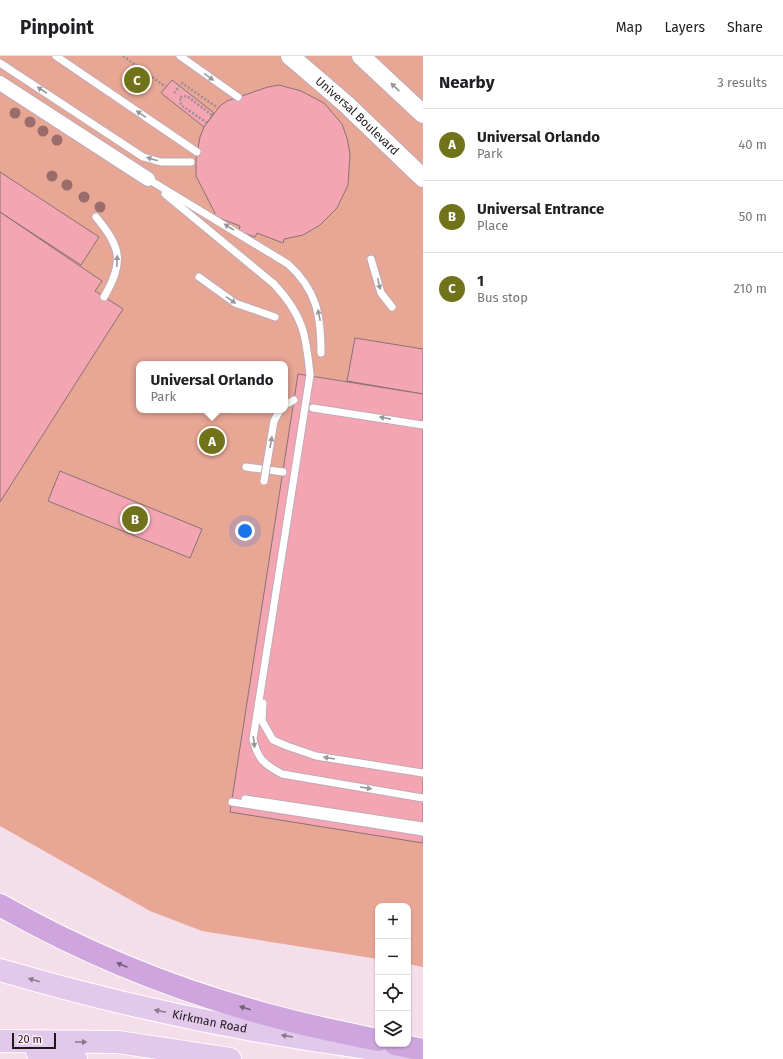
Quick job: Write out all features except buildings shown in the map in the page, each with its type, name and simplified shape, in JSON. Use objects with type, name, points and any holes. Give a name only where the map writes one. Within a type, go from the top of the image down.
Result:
[{"type":"highway","points":[[0,905],[88,950],[176,986],[279,1018],[375,1039]]},
{"type":"highway","points":[[409,1047],[423,1050]]},
{"type":"main road","name":"Kirkman Road","points":[[0,970],[96,996],[228,1026],[361,1047],[423,1055]]},
{"type":"main road","points":[[0,1042],[118,1042],[230,1059]]},
{"type":"main road","points":[[0,1045],[76,1059]]},
{"type":"street","name":"Universal Boulevard","points":[[290,56],[346,104],[423,178]]},
{"type":"street","points":[[361,56],[423,114]]},
{"type":"street","points":[[0,83],[148,179]]},
{"type":"lane","points":[[56,56],[197,152]]},
{"type":"lane","points":[[180,56],[238,97]]},
{"type":"lane","points":[[0,63],[143,156],[161,162],[190,162]]},
{"type":"lane","points":[[148,179],[274,284],[289,300],[300,318],[308,352],[310,375],[253,739],[256,754],[265,764],[282,774],[423,798]]},
{"type":"lane","points":[[148,179],[288,264],[299,274],[312,292],[317,308],[322,328],[322,353]]},
{"type":"lane","points":[[96,217],[114,242],[118,262],[115,277],[104,297]]},
{"type":"lane","points":[[371,259],[381,293],[392,307]]},
{"type":"lane","points":[[199,277],[235,303],[275,317]]},
{"type":"lane","points":[[288,403],[294,400]]},
{"type":"lane","points":[[313,408],[423,425]]},
{"type":"lane","points":[[264,481],[274,421],[278,413]]},
{"type":"lane","points":[[246,467],[282,472]]},
{"type":"lane","points":[[265,662],[262,721],[273,740],[310,755],[423,773]]},
{"type":"lane","points":[[423,826],[234,800],[423,832]]},
{"type":"path","points":[[123,56],[166,87]]},
{"type":"path","points":[[174,93],[182,83],[218,108]]},
{"type":"path","points":[[207,123],[181,104],[180,97],[187,96],[212,115]]},
{"type":"shaded area","points":[[0,56],[423,56],[423,967],[411,965],[411,903],[375,903],[375,959],[202,931],[150,911],[0,826]]},
{"type":"place","name":"1","points":[[137,80]]},
{"type":"place","name":"Universal Orlando","points":[[212,441]]},
{"type":"place","name":"Universal Entrance","points":[[135,519]]}]
